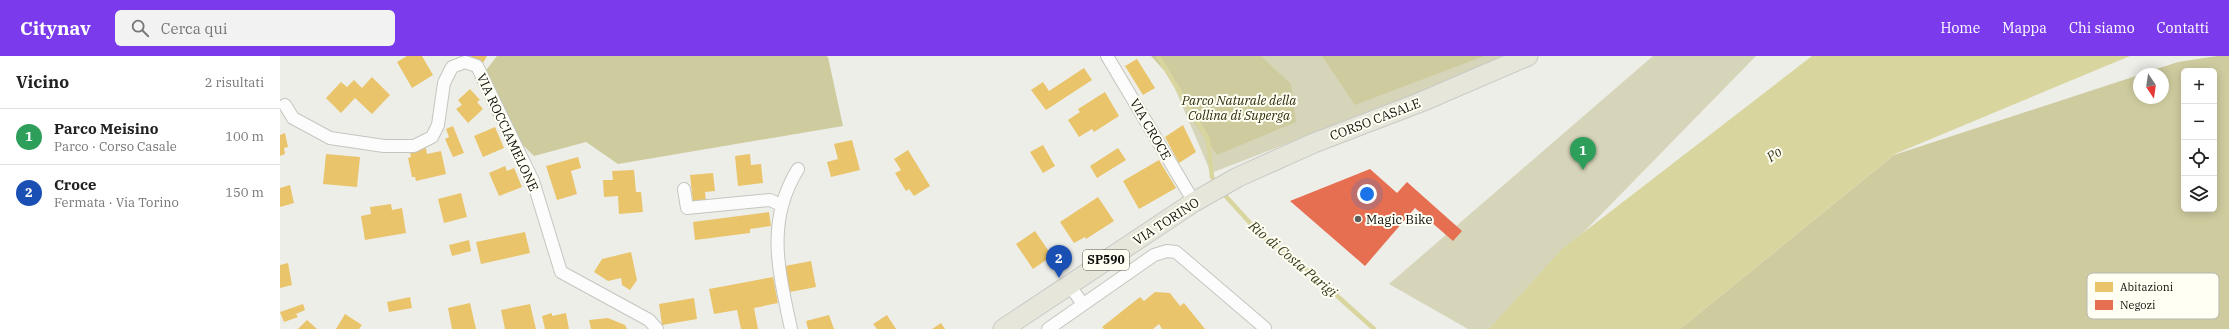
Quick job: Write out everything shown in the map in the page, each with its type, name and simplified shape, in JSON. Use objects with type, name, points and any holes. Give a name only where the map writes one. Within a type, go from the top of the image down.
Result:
[{"type":"main road","name":"CORSO CASALE","points":[[1209,193],[1320,140],[1421,102],[1528,56]]},
{"type":"main road","name":"VIA TORINO","points":[[1003,329],[1209,193]]},
{"type":"street","name":"VIA CROCE","points":[[1108,56],[1209,193]]},
{"type":"street","name":"VIA ROCCIAMELONE","points":[[285,105],[293,118],[330,138],[384,146],[414,146],[432,136],[438,125],[444,83],[452,67],[465,62],[477,66],[533,181],[561,272],[649,320],[657,329]]},
{"type":"street","points":[[791,329],[777,253],[781,205],[788,186],[798,169]]},
{"type":"street","points":[[684,189],[687,208],[770,200],[781,205]]},
{"type":"street","points":[[1048,329],[1154,255],[1167,251],[1176,252],[1205,273],[1265,328]]},
{"type":"street","points":[[1069,285],[1083,304]]},
{"type":"green space","points":[[497,56],[826,56],[828,57],[843,126],[618,164],[586,142],[534,156],[493,116],[477,82]]},
{"type":"green space","points":[[1151,56],[1261,56],[1291,84],[1296,122],[1217,155],[1196,125],[1181,89]]},
{"type":"green space","name":"Parco Naturale della Collina di Superga","points":[[1161,56],[1508,56],[1441,84],[1211,173]]},
{"type":"green space","points":[[1322,56],[1484,56],[1355,105]]},
{"type":"green space","points":[[1653,56],[1756,56],[1489,329],[1468,329],[1389,284]]},
{"type":"green space","points":[[2217,56],[2229,56],[2229,329],[1680,329],[1894,155],[2133,77],[2133,104],[2169,104],[2169,68],[2160,68],[2178,62]]},
{"type":"water","name":"Po","points":[[1812,56],[2130,56],[1895,154],[1680,329],[1489,329],[1562,249]]},
{"type":"building: Abitazioni","points":[[407,56],[422,56],[433,75],[412,88],[397,62]]},
{"type":"building: Abitazioni","points":[[470,56],[487,56],[483,63]]},
{"type":"building: Abitazioni","points":[[1137,59],[1155,88],[1143,95],[1125,66]]},
{"type":"building: Abitazioni","points":[[1084,68],[1092,80],[1046,110],[1031,90],[1043,82],[1049,91]]},
{"type":"building: Abitazioni","points":[[372,77],[390,95],[372,114],[355,98],[341,113],[326,98],[341,82],[347,87],[354,80],[362,88]]},
{"type":"building: Abitazioni","points":[[470,89],[480,100],[477,102],[483,109],[468,123],[456,109],[462,105],[458,100]]},
{"type":"building: Abitazioni","points":[[1105,92],[1119,116],[1094,132],[1092,129],[1079,137],[1068,120],[1080,112],[1078,109]]},
{"type":"building: Abitazioni","points":[[1183,125],[1196,152],[1179,163],[1165,137]]},
{"type":"building: Abitazioni","points":[[453,126],[464,153],[453,157],[445,139],[449,137],[446,129]]},
{"type":"building: Abitazioni","points":[[495,127],[504,148],[483,157],[474,136]]},
{"type":"building: Abitazioni","points":[[285,133],[288,147],[284,148],[285,154],[280,156],[280,135]]},
{"type":"building: Abitazioni","points":[[852,140],[860,170],[831,177],[827,162],[838,159],[834,144]]},
{"type":"building: Abitazioni","points":[[1043,145],[1055,166],[1043,173],[1030,152]]},
{"type":"building: Abitazioni","points":[[426,148],[427,154],[441,151],[446,174],[416,181],[415,177],[412,177],[408,158],[411,157],[410,152]]},
{"type":"building: Abitazioni","points":[[1118,148],[1126,160],[1097,178],[1090,166]]},
{"type":"building: Abitazioni","points":[[908,150],[930,186],[914,196],[909,189],[906,191],[895,173],[901,170],[894,159]]},
{"type":"building: Abitazioni","points":[[326,154],[360,157],[357,187],[323,184]]},
{"type":"building: Abitazioni","points":[[750,154],[751,165],[761,164],[763,183],[738,186],[735,156]]},
{"type":"building: Abitazioni","points":[[578,157],[581,168],[571,171],[577,194],[557,200],[546,166]]},
{"type":"building: Abitazioni","points":[[1159,160],[1176,188],[1139,209],[1123,181]]},
{"type":"building: Abitazioni","points":[[505,166],[507,171],[514,168],[522,187],[499,196],[489,173]]},
{"type":"building: Abitazioni","points":[[634,170],[636,192],[641,192],[643,212],[619,214],[618,196],[604,197],[603,180],[613,180],[612,171]]},
{"type":"building: Abitazioni","points":[[713,173],[715,191],[705,192],[706,201],[693,202],[690,175]]},
{"type":"building: Abitazioni","points":[[290,185],[294,203],[280,207],[280,188]]},
{"type":"building: Abitazioni","points":[[461,193],[467,217],[444,223],[438,199]]},
{"type":"building: Abitazioni","points":[[1098,197],[1114,221],[1086,239],[1085,237],[1074,243],[1060,222]]},
{"type":"building: Abitazioni","points":[[391,204],[392,210],[402,208],[406,233],[365,240],[361,216],[371,214],[370,207]]},
{"type":"building: Abitazioni","points":[[769,212],[771,226],[750,229],[750,233],[695,240],[693,222]]},
{"type":"building: Abitazioni","points":[[1035,231],[1052,256],[1033,269],[1016,244]]},
{"type":"building: Abitazioni","points":[[525,232],[530,253],[481,264],[476,242]]},
{"type":"building: Abitazioni","points":[[469,240],[471,251],[452,256],[449,245]]},
{"type":"building: Abitazioni","points":[[631,252],[637,280],[630,290],[622,285],[621,278],[608,281],[594,272],[602,259]]},
{"type":"building: Abitazioni","points":[[811,261],[816,287],[790,292],[785,266]]},
{"type":"building: Abitazioni","points":[[288,263],[292,285],[280,288],[280,265]]},
{"type":"building: Abitazioni","points":[[773,277],[778,303],[754,308],[758,329],[741,329],[737,310],[714,314],[709,289]]},
{"type":"building: Abitazioni","points":[[1155,292],[1170,293],[1180,306],[1184,303],[1205,329],[1162,329],[1159,324],[1153,329],[1104,329],[1102,327],[1140,297],[1144,301]]},
{"type":"building: Abitazioni","points":[[410,297],[412,308],[389,312],[387,302]]},
{"type":"building: Abitazioni","points":[[694,298],[697,319],[662,325],[659,304]]},
{"type":"building: Abitazioni","points":[[470,303],[476,329],[452,329],[448,308]]},
{"type":"building: Abitazioni","points":[[303,304],[305,310],[296,314],[298,317],[284,322],[280,312]]},
{"type":"building: Abitazioni","points":[[530,304],[536,329],[505,329],[501,310]]},
{"type":"building: Abitazioni","points":[[552,313],[552,316],[566,313],[569,329],[545,329],[542,316]]},
{"type":"building: Abitazioni","points":[[345,314],[362,325],[359,329],[336,329]]},
{"type":"building: Abitazioni","points":[[829,315],[834,329],[808,329],[806,321]]},
{"type":"building: Abitazioni","points":[[887,315],[896,329],[877,329],[873,324]]},
{"type":"building: Abitazioni","points":[[608,318],[625,325],[627,329],[591,329],[589,320]]},
{"type":"building: Abitazioni","points":[[307,320],[317,329],[298,329]]},
{"type":"building: Abitazioni","points":[[941,323],[945,329],[932,329]]},
{"type":"building: Negozi","name":"Magic Bike","points":[[1370,169],[1397,193],[1407,182],[1462,231],[1453,241],[1415,208],[1365,266],[1290,201]]},
{"type":"waterway","name":"Rio di Costa Parigi","points":[[1158,56],[1208,139],[1212,177],[1217,185]]},
{"type":"waterway","name":"Rio di Costa Parigi","points":[[1221,191],[1261,235],[1316,277],[1374,329]]},
{"type":"place","name":"Parco Meisino","points":[[1583,170]]},
{"type":"place","name":"Magic Bike","points":[[1358,219]]},
{"type":"place","name":"Croce","points":[[1059,278]]}]
